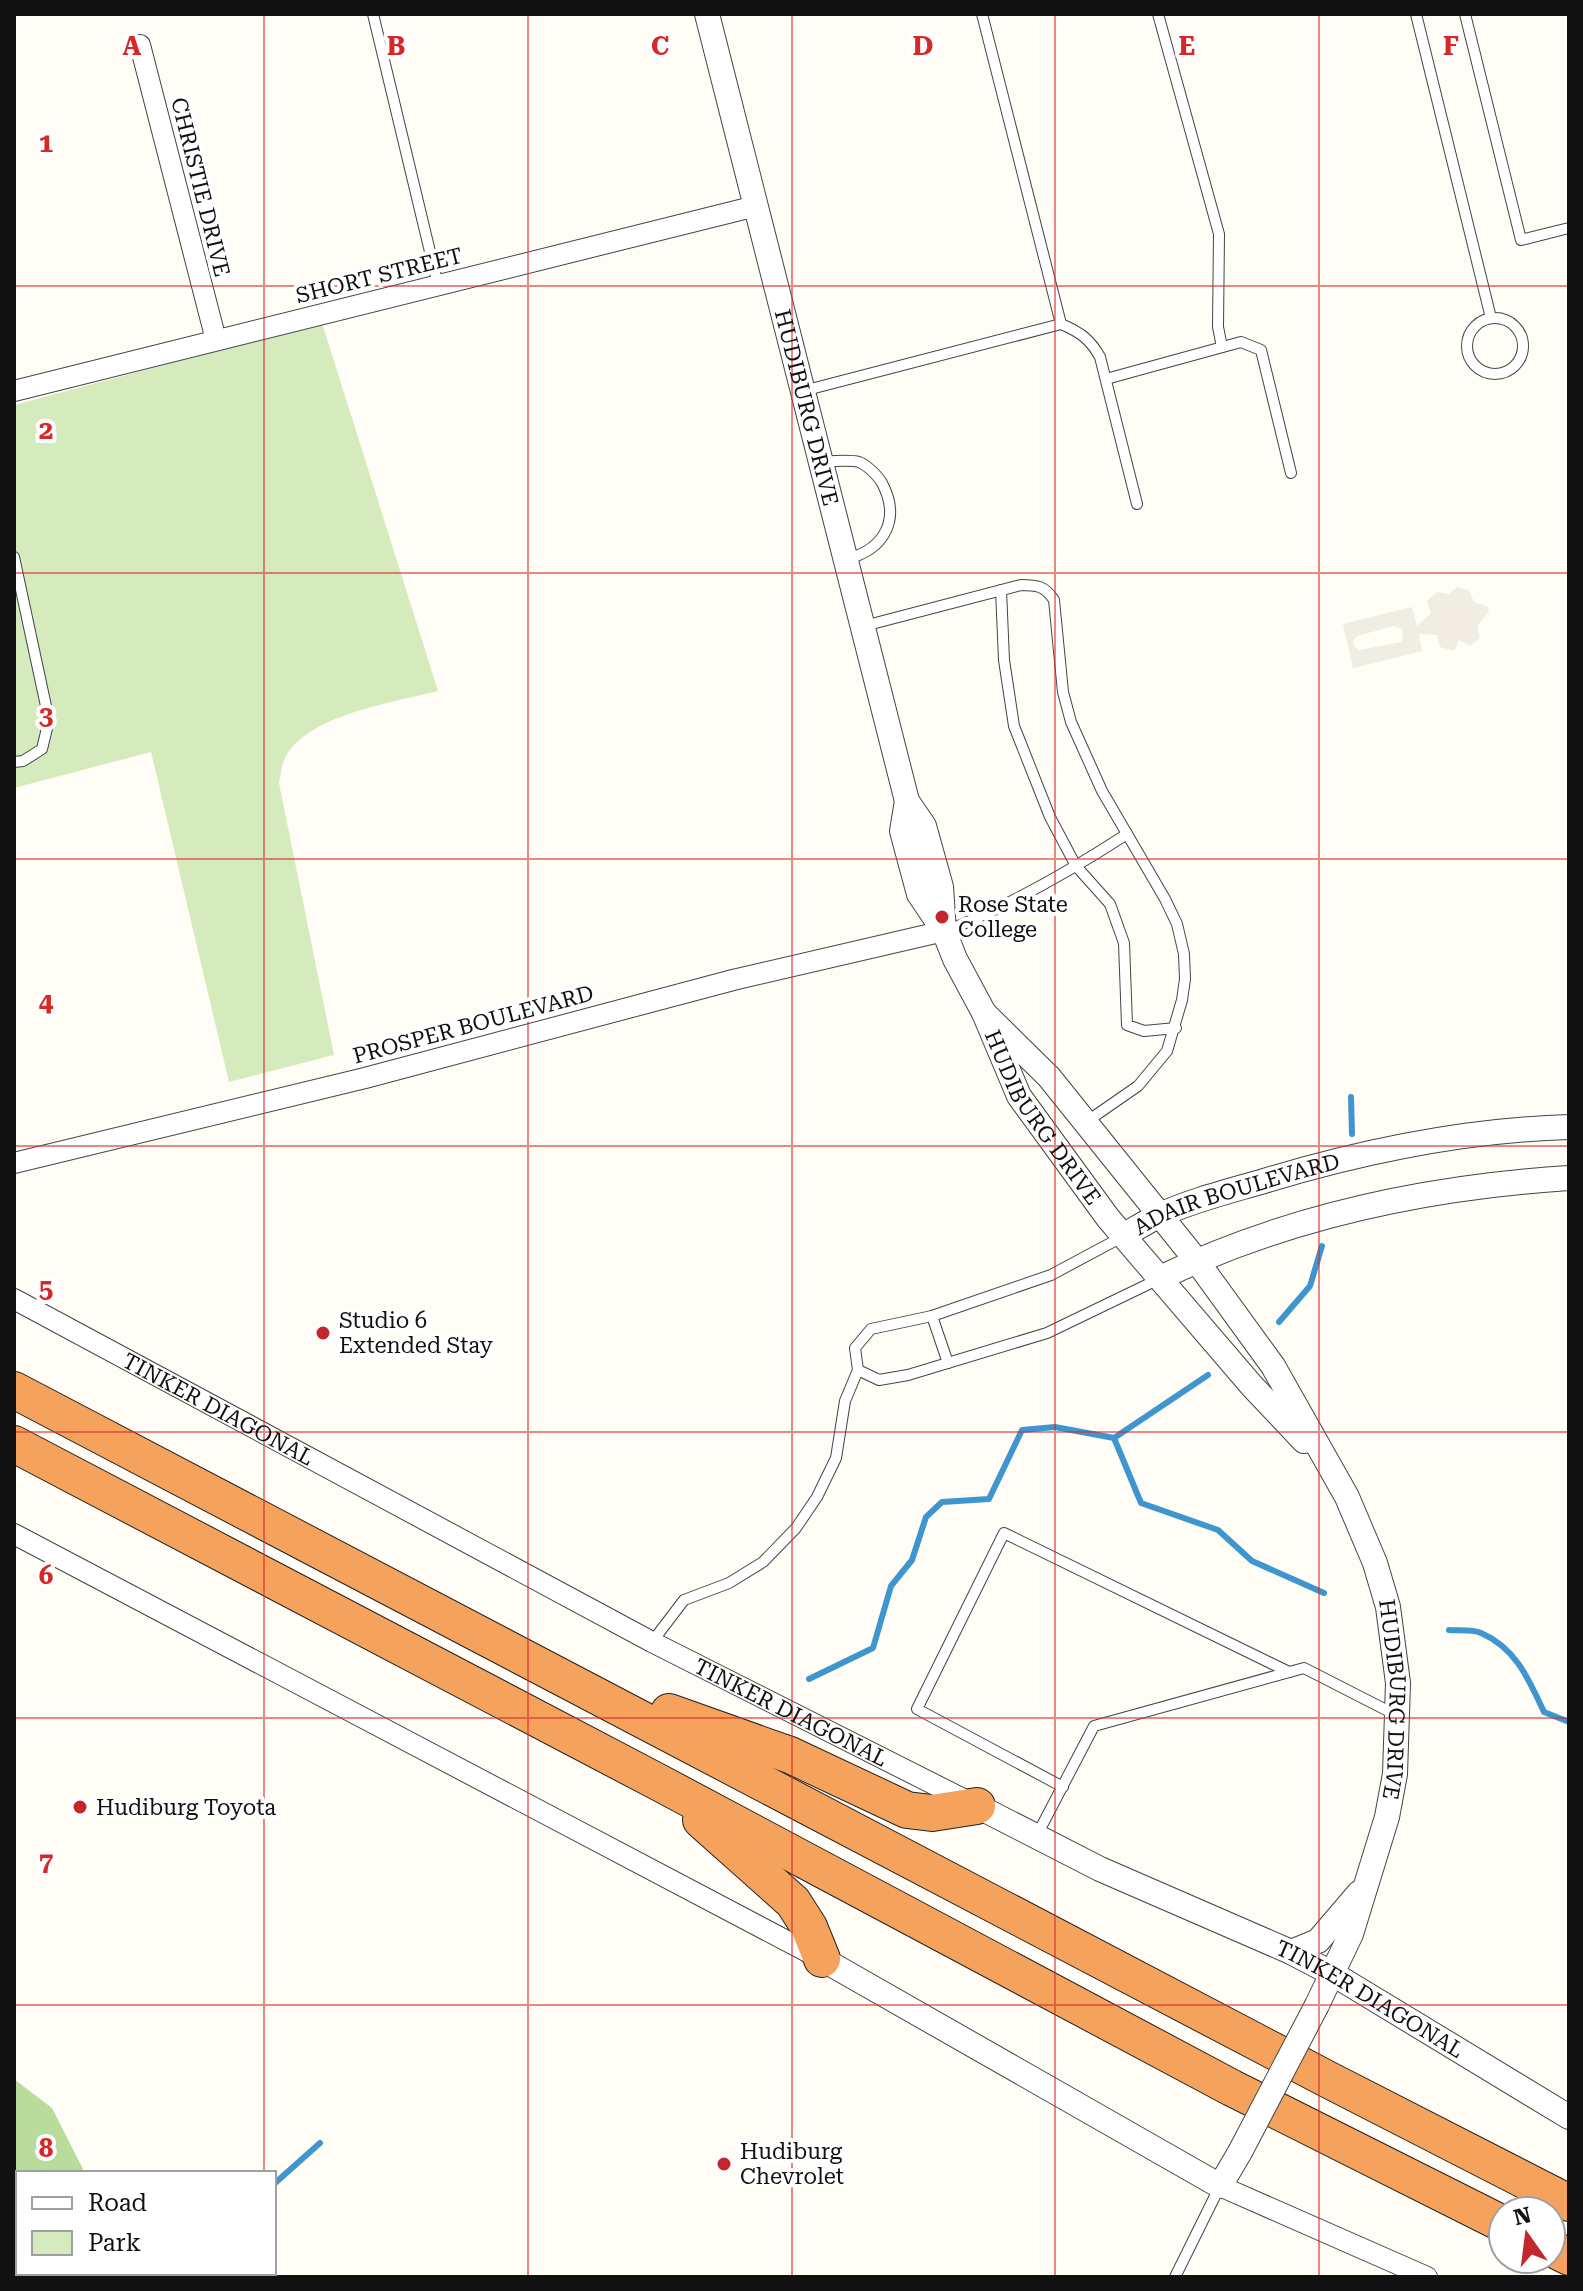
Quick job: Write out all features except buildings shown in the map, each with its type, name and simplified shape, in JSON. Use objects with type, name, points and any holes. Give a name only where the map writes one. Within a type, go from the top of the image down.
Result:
[{"type":"highway","points":[[14,1390],[1313,2072],[1569,2203]]},
{"type":"highway","points":[[14,1444],[1232,2088],[1487,2216]]},
{"type":"highway","points":[[551,1671],[790,1755],[907,1810],[932,1813],[977,1806]]},
{"type":"highway","points":[[658,1782],[793,1902],[809,1927],[822,1959]]},
{"type":"street","name":"HUDIBURG DRIVE","points":[[707,14],[907,801],[902,831],[919,894],[944,931],[984,1013],[1019,1096],[1123,1236],[1252,1386],[1331,1469]]},
{"type":"street","name":"CHRISTIE DRIVE","points":[[140,45],[216,340]]},
{"type":"street","name":"SHORT STREET","points":[[14,391],[756,206]]},
{"type":"street","name":"PROSPER BOULEVARD","points":[[14,1163],[365,1078],[733,980],[944,931]]},
{"type":"street","name":"HUDIBURG DRIVE","points":[[984,1013],[1049,1077],[1196,1260],[1273,1366],[1365,1534],[1388,1607],[1398,1683],[1395,1774],[1369,1882],[1333,1974],[1220,2186]]},
{"type":"street","name":"ADAIR BOULEVARD","points":[[1123,1236],[1160,1215],[1344,1159],[1441,1139],[1569,1127]]},
{"type":"street","name":"ADAIR BOULEVARD","points":[[1160,1278],[1196,1260],[1301,1224],[1391,1202],[1483,1187],[1569,1178]]},
{"type":"street","name":"TINKER DIAGONAL","points":[[14,1299],[652,1642],[1100,1869],[1291,1952],[1333,1974],[1569,2117]]},
{"type":"street","points":[[14,1534],[822,1959],[1220,2186],[1427,2277]]},
{"type":"street","points":[[1291,1952],[1318,1941],[1327,1933],[1369,1882]]},
{"type":"lane","points":[[373,14],[438,285]]},
{"type":"lane","points":[[982,14],[1061,324]]},
{"type":"lane","points":[[1158,14],[1219,234],[1218,327],[1222,347]]},
{"type":"lane","points":[[1416,14],[1491,318]]},
{"type":"lane","points":[[1465,14],[1521,240],[1569,228]]},
{"type":"lane","points":[[1491,318],[1501,318],[1517,328],[1524,346],[1518,364],[1501,374],[1483,372],[1470,360],[1467,352],[1467,342],[1475,326],[1491,318]]},
{"type":"lane","points":[[803,391],[1061,324],[1082,333],[1100,357],[1137,504]]},
{"type":"lane","points":[[1106,379],[1241,342],[1261,350],[1291,473]]},
{"type":"lane","points":[[821,461],[859,462],[878,477],[888,494],[891,515],[887,530],[871,549],[847,559]]},
{"type":"lane","points":[[14,557],[49,720],[42,749],[23,761],[14,762]]},
{"type":"lane","points":[[864,626],[1021,585],[1047,589],[1054,600],[1063,692],[1071,722],[1089,766],[1165,899],[1180,939],[1185,979],[1176,1028],[1167,1051],[1138,1086],[1084,1123]]},
{"type":"lane","points":[[1001,590],[1004,660],[1014,726],[1050,817],[1076,866],[1110,904],[1124,943],[1127,1025],[1144,1031],[1176,1028]]},
{"type":"lane","points":[[944,931],[968,922],[1076,866],[1127,834]]},
{"type":"lane","name":"ADAIR BOULEVARD","points":[[652,1642],[684,1600],[729,1583],[763,1562],[796,1528],[817,1497],[836,1458],[845,1401],[858,1370],[855,1348],[871,1329],[932,1316],[1051,1275],[1123,1236]]},
{"type":"lane","name":"ADAIR BOULEVARD","points":[[858,1370],[879,1380],[908,1375],[1047,1333],[1160,1278]]},
{"type":"lane","points":[[932,1316],[948,1363]]},
{"type":"lane","points":[[1063,1787],[917,1709],[1004,1533],[1289,1672]]},
{"type":"lane","points":[[1036,1836],[1094,1726],[1304,1668],[1398,1716]]},
{"type":"lane","name":"HUDIBURG DRIVE","points":[[1175,2277],[1220,2186]]},
{"type":"green space","points":[[322,323],[438,691],[353,712],[331,721],[296,743],[285,758],[279,783],[334,1055],[229,1082],[151,752],[14,788],[14,405]]},
{"type":"green space","points":[[14,2079],[52,2108],[84,2171],[16,2171],[16,2196]]},
{"type":"shaded area","points":[[1457,587],[1469,590],[1474,602],[1487,606],[1489,612],[1477,626],[1480,638],[1470,646],[1459,640],[1454,651],[1440,647],[1437,635],[1419,634],[1422,651],[1353,668],[1343,624],[1412,607],[1417,626],[1431,613],[1427,601],[1437,592],[1449,594]],"holes":[[[1394,626],[1402,629],[1401,642],[1360,650],[1354,646],[1357,636]]]},
{"type":"waterway","points":[[1351,1097],[1352,1134]]},
{"type":"waterway","points":[[1279,1322],[1310,1286],[1322,1246]]},
{"type":"waterway","points":[[1114,1438],[1208,1375]]},
{"type":"waterway","points":[[809,1679],[873,1648],[891,1586],[912,1560],[926,1517],[942,1502],[989,1499],[1022,1430],[1055,1427],[1114,1438],[1141,1503],[1218,1530],[1252,1561],[1324,1593]]},
{"type":"waterway","points":[[1449,1630],[1477,1632],[1504,1647],[1520,1666],[1544,1712],[1569,1722]]},
{"type":"waterway","points":[[276,2182],[320,2143]]},
{"type":"place","name":"Rose State College","points":[[942,917]]},
{"type":"place","name":"Studio 6 Extended Stay","points":[[323,1333]]},
{"type":"place","name":"Hudiburg Toyota","points":[[80,1807]]},
{"type":"place","name":"Hudiburg Chevrolet","points":[[724,2164]]}]
